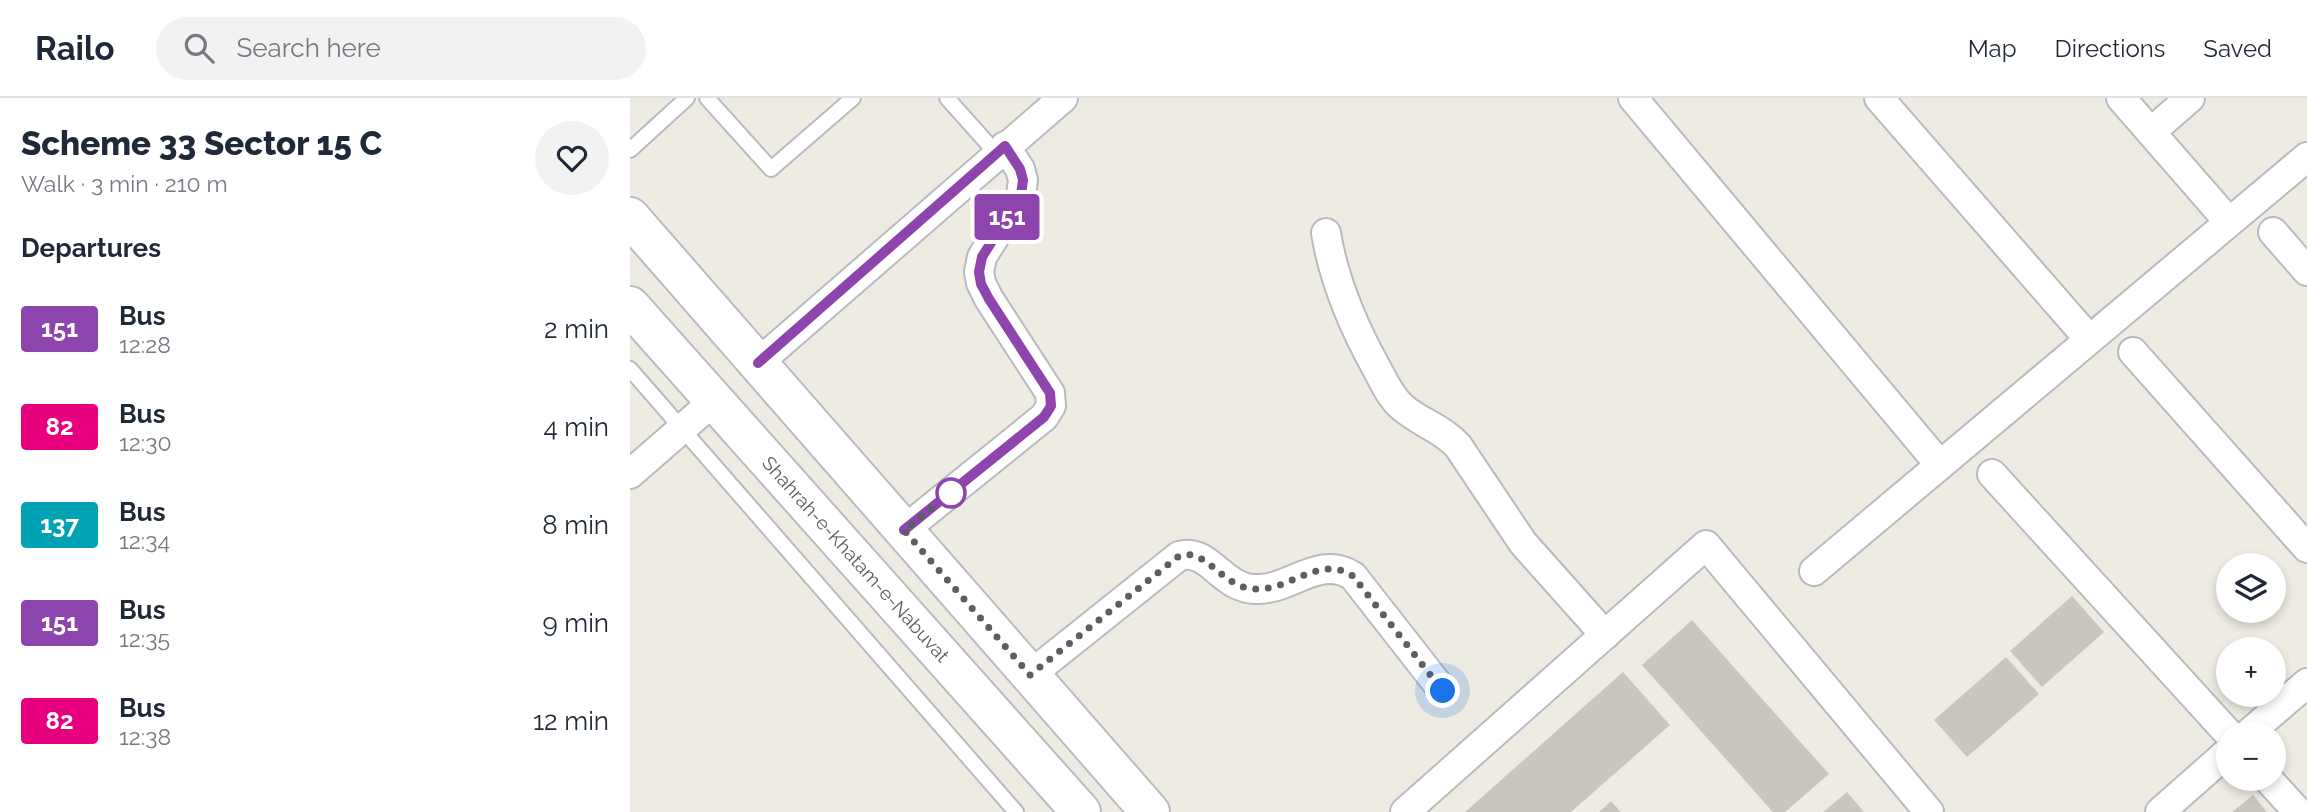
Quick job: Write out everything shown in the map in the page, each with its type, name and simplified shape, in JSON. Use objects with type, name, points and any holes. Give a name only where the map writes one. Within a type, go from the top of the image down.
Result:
[{"type":"main road","points":[[630,217],[1150,812]]},
{"type":"main road","name":"Shahrah-e-Khatam-e-Nabuvat","points":[[630,306],[1081,812]]},
{"type":"street","points":[[758,363],[1063,98]]},
{"type":"street","points":[[1633,98],[1940,465]]},
{"type":"street","points":[[1879,98],[2089,340]]},
{"type":"street","points":[[2121,98],[2229,222]]},
{"type":"street","points":[[2151,132],[2190,98]]},
{"type":"street","points":[[904,530],[1044,417],[1051,406],[1050,393],[981,284],[979,272],[982,257],[1021,195],[1023,180],[1020,169],[1001,150]]},
{"type":"street","points":[[1814,571],[2307,157]]},
{"type":"street","points":[[2273,232],[2307,271]]},
{"type":"street","points":[[1326,233],[1337,283],[1360,339],[1393,398],[1412,414],[1449,436],[1458,446],[1523,543],[1605,635]]},
{"type":"street","points":[[2133,352],[2307,548]]},
{"type":"street","points":[[630,474],[715,400]]},
{"type":"street","points":[[1992,474],[2217,721]]},
{"type":"street","points":[[1405,812],[1706,545],[1929,812]]},
{"type":"street","points":[[1030,675],[1179,556],[1187,553],[1196,554],[1233,584],[1257,590],[1319,569],[1344,570],[1353,576],[1443,691]]},
{"type":"street","points":[[2263,721],[2307,683]]},
{"type":"street","points":[[2160,812],[2216,763]]},
{"type":"street","points":[[2279,791],[2298,812]]},
{"type":"lane","points":[[630,150],[687,98]]},
{"type":"lane","points":[[707,98],[771,169],[853,98]]},
{"type":"lane","points":[[947,98],[1001,150]]},
{"type":"lane","points":[[630,369],[1016,812]]},
{"type":"building","points":[[2072,596],[2104,632],[2042,687],[2010,651]]},
{"type":"building","points":[[1692,620],[1829,774],[1785,812],[1773,812],[1642,665]]},
{"type":"building","points":[[2006,657],[2039,694],[1967,757],[1934,720]]},
{"type":"building","points":[[1623,672],[1670,725],[1571,812],[1465,812]]},
{"type":"building","points":[[1847,792],[1864,812],[1823,812]]},
{"type":"building","points":[[2253,795],[2267,812],[2232,812]]},
{"type":"building","points":[[1611,801],[1621,812],[1599,812]]},
{"type":"bus line","name":"151","points":[[758,363],[1005,146],[1020,169],[1023,180],[1021,195],[982,257],[979,272],[981,284],[1050,393],[1051,406],[1044,417],[904,530]]},
{"type":"route","points":[[951,493],[904,530],[1030,675],[1179,556],[1187,553],[1196,554],[1233,584],[1257,590],[1319,569],[1344,570],[1353,576],[1443,691]]}]
